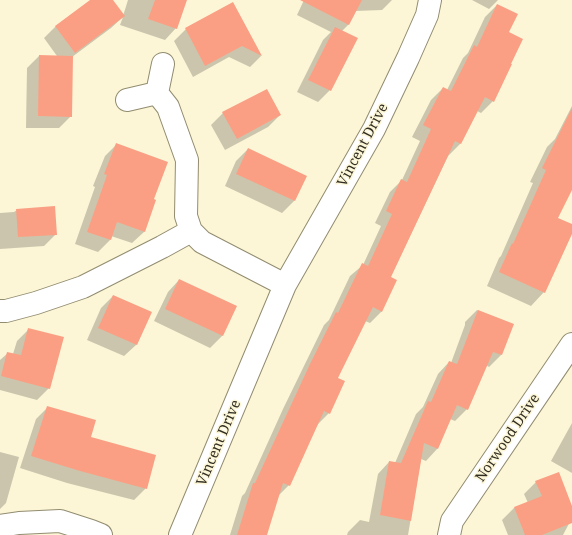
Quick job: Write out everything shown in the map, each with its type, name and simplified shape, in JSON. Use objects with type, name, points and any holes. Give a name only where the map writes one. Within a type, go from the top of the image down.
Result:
[{"type":"street","name":"Vincent Drive","points":[[180,535],[285,285],[374,128],[408,58],[427,14],[430,0]]},
{"type":"street","points":[[163,64],[157,93],[168,107],[187,160],[186,216],[191,231],[202,242],[285,285]]},
{"type":"street","points":[[127,100],[157,93]]},
{"type":"street","points":[[0,311],[6,311],[36,303],[83,287],[191,231]]},
{"type":"street","name":"Norwood Drive","points":[[449,535],[452,521],[572,344]]},
{"type":"street","points":[[0,526],[19,523],[60,521],[101,535]]},
{"type":"building","points":[[90,0],[113,0],[125,16],[75,53],[55,26]]},
{"type":"building","points":[[155,0],[187,0],[177,29],[148,19]]},
{"type":"building","points":[[300,0],[362,0],[349,25]]},
{"type":"building","points":[[233,2],[262,56],[242,46],[205,66],[185,28]]},
{"type":"building","points":[[497,4],[518,14],[509,32],[523,39],[494,102],[485,97],[461,144],[455,141],[391,277],[397,280],[382,312],[373,307],[338,378],[345,381],[330,414],[324,411],[290,486],[283,483],[267,535],[237,535],[253,483],[255,483],[310,364],[336,312],[338,313],[362,263],[368,266],[392,214],[386,211],[401,179],[407,182],[431,129],[423,125],[443,87],[451,91],[474,45],[477,47]]},
{"type":"building","points":[[335,27],[358,38],[331,91],[308,80]]},
{"type":"building","points":[[39,55],[73,56],[72,117],[38,116]]},
{"type":"building","points":[[267,89],[281,115],[237,139],[222,112]]},
{"type":"building","points":[[572,108],[572,190],[558,218],[572,224],[572,234],[545,293],[499,272],[546,170],[542,168]]},
{"type":"building","points":[[116,143],[168,162],[154,199],[156,200],[145,232],[117,222],[111,240],[87,232],[107,175],[104,174]]},
{"type":"building","points":[[248,148],[307,176],[295,201],[236,174]]},
{"type":"building","points":[[55,206],[57,235],[18,237],[16,209]]},
{"type":"building","points":[[179,279],[237,306],[223,336],[165,309]]},
{"type":"building","points":[[113,295],[152,312],[137,345],[98,328]]},
{"type":"building","points":[[478,310],[514,324],[502,355],[493,352],[468,410],[457,405],[438,449],[424,443],[411,521],[380,515],[389,461],[401,463],[428,401],[431,402],[449,361],[457,364]]},
{"type":"building","points":[[28,328],[64,337],[50,389],[1,376],[7,352],[21,355]]},
{"type":"building","points":[[47,406],[96,420],[91,437],[156,455],[147,489],[31,456]]},
{"type":"building","points":[[559,472],[572,506],[572,523],[542,535],[525,535],[514,507],[542,496],[535,481]]}]
